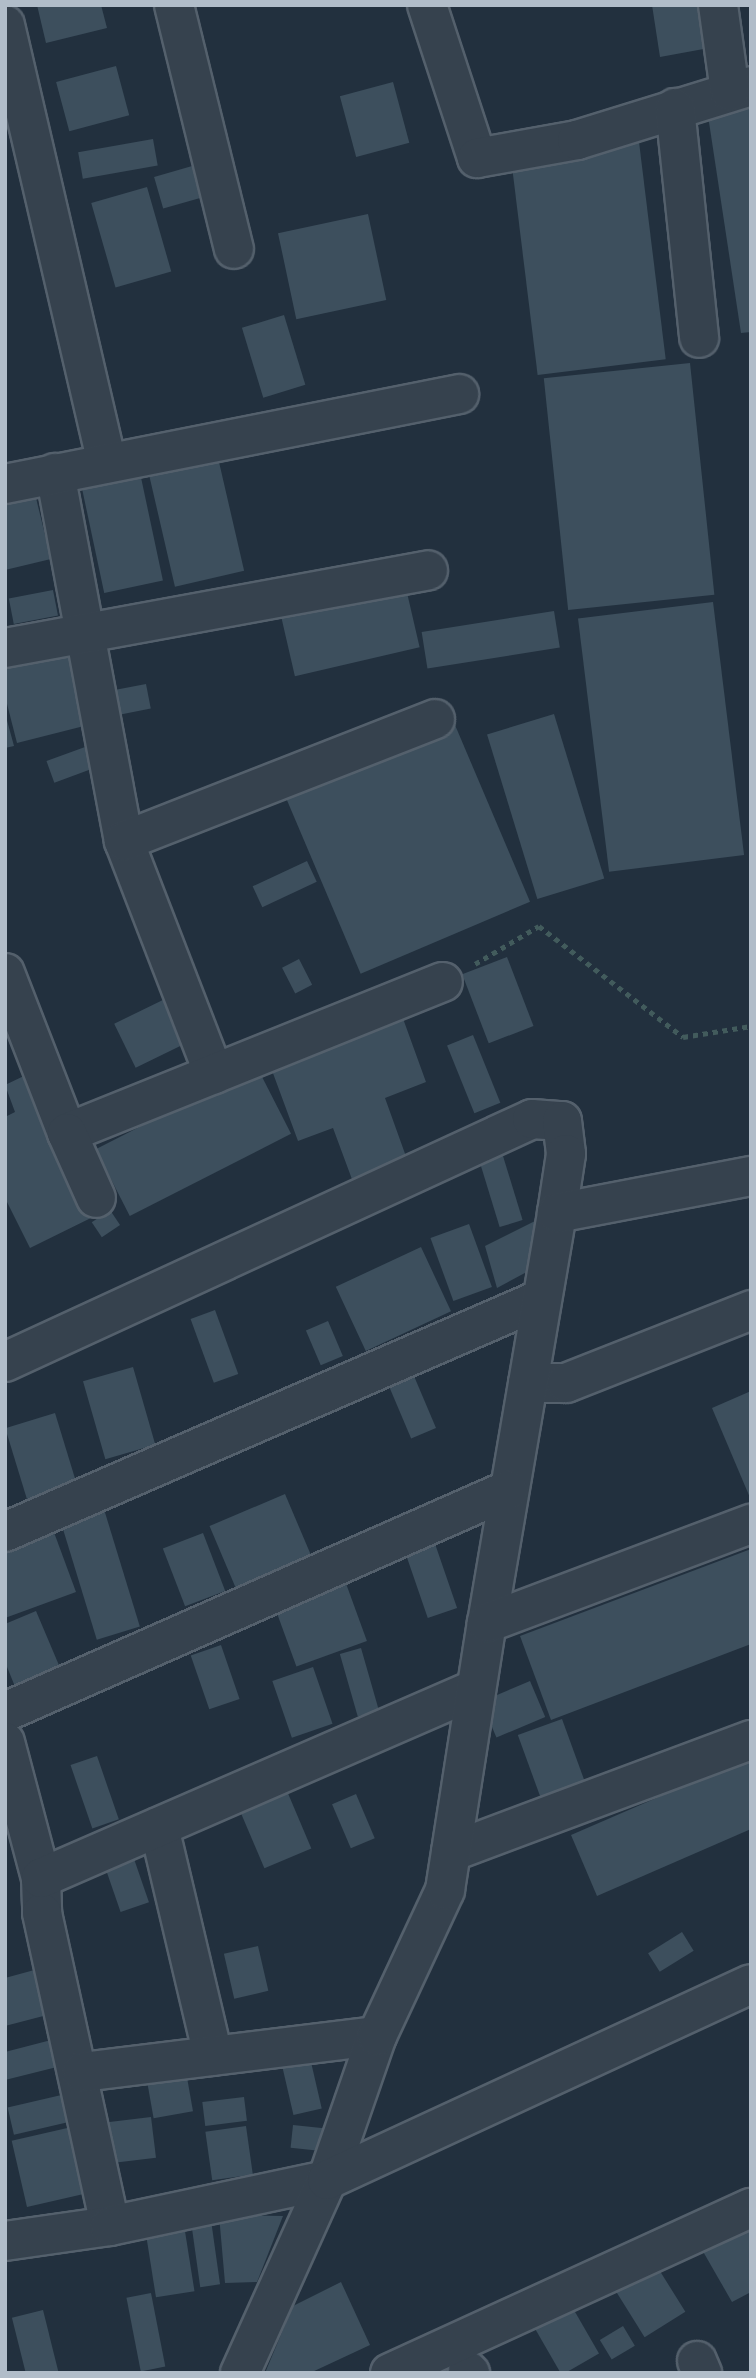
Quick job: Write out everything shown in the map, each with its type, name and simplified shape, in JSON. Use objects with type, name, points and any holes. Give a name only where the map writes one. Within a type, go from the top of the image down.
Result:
[{"type":"street","points":[[174,5],[234,249]]},
{"type":"street","points":[[427,5],[477,158],[577,139],[741,89],[718,5]]},
{"type":"street","points":[[5,25],[107,463]]},
{"type":"street","points":[[675,108],[699,338]]},
{"type":"street","points":[[5,484],[458,394]]},
{"type":"street","points":[[55,473],[88,630],[124,841],[214,1074]]},
{"type":"street","points":[[5,649],[88,630],[428,570]]},
{"type":"street","points":[[124,841],[435,719]]},
{"type":"street","points":[[5,973],[67,1133],[96,1198]]},
{"type":"street","points":[[67,1133],[443,982]]},
{"type":"street","points":[[5,1362],[532,1119],[562,1121],[566,1154],[486,1623],[445,1890],[377,2036],[327,2180],[240,2373]]},
{"type":"street","points":[[557,1213],[751,1176]]},
{"type":"street","points":[[5,1532],[541,1299]]},
{"type":"street","points":[[528,1383],[566,1383],[751,1310]]},
{"type":"street","points":[[5,1712],[508,1490]]},
{"type":"street","points":[[486,1623],[751,1524]]},
{"type":"street","points":[[41,1878],[476,1689]]},
{"type":"street","points":[[451,1852],[751,1740]]},
{"type":"street","points":[[5,1742],[41,1878],[42,1913],[82,2072],[110,2226]]},
{"type":"street","points":[[159,1827],[213,2056]]},
{"type":"street","points":[[5,2241],[110,2226],[327,2180],[751,1984]]},
{"type":"street","points":[[82,2072],[377,2036]]},
{"type":"street","points":[[390,2373],[751,2208]]},
{"type":"path","points":[[443,982],[539,926],[683,1037],[751,1026]]},
{"type":"building","points":[[37,5],[101,5],[107,28],[46,43]]},
{"type":"building","points":[[652,5],[702,5],[709,48],[660,57]]},
{"type":"building","points":[[116,66],[129,115],[69,131],[56,82]]},
{"type":"building","points":[[393,82],[409,143],[356,157],[340,96]]},
{"type":"building","points":[[751,102],[751,332],[741,333],[707,109]]},
{"type":"building","points":[[153,139],[158,166],[83,179],[78,152]]},
{"type":"building","points":[[639,142],[666,359],[538,375],[511,158]]},
{"type":"building","points":[[206,162],[215,194],[163,209],[154,177]]},
{"type":"building","points":[[147,187],[171,272],[116,288],[91,203]]},
{"type":"building","points":[[368,214],[386,300],[296,319],[278,233]]},
{"type":"building","points":[[284,315],[305,385],[263,398],[242,328]]},
{"type":"building","points":[[690,363],[714,595],[568,610],[544,378]]},
{"type":"building","points":[[216,449],[244,571],[175,587],[147,465]]},
{"type":"building","points":[[139,468],[163,580],[104,593],[80,480]]},
{"type":"building","points":[[35,494],[51,559],[5,570],[5,501]]},
{"type":"building","points":[[405,584],[420,647],[295,676],[280,613]]},
{"type":"building","points":[[53,590],[58,616],[14,624],[9,599]]},
{"type":"building","points":[[713,602],[744,855],[609,872],[578,619]]},
{"type":"building","points":[[554,611],[560,648],[427,669],[422,632]]},
{"type":"building","points":[[70,640],[92,724],[17,743],[5,696],[5,656]]},
{"type":"building","points":[[146,684],[151,709],[119,715],[115,690]]},
{"type":"building","points":[[5,713],[14,746],[5,748]]},
{"type":"building","points":[[554,714],[604,878],[537,899],[487,734]]},
{"type":"building","points":[[455,725],[530,902],[361,974],[286,797]]},
{"type":"building","points":[[85,747],[93,769],[54,783],[46,761]]},
{"type":"building","points":[[307,861],[317,882],[262,907],[253,886]]},
{"type":"building","points":[[507,957],[534,1026],[489,1043],[462,974]]},
{"type":"building","points":[[299,959],[312,985],[295,993],[282,968]]},
{"type":"building","points":[[169,997],[190,1041],[136,1068],[114,1024]]},
{"type":"building","points":[[401,1013],[426,1082],[385,1098],[408,1162],[353,1182],[333,1128],[298,1141],[267,1057],[360,1022],[365,1035],[377,1031],[374,1023]]},
{"type":"building","points":[[473,1035],[500,1103],[474,1113],[447,1045]]},
{"type":"building","points":[[257,1067],[291,1134],[130,1216],[96,1149]]},
{"type":"building","points":[[28,1074],[97,1215],[30,1248],[5,1198],[5,1117],[15,1112],[5,1085]]},
{"type":"building","points":[[503,1156],[523,1220],[500,1227],[480,1163]]},
{"type":"building","points":[[110,1210],[120,1225],[102,1237],[92,1222]]},
{"type":"building","points":[[535,1221],[536,1267],[497,1288],[485,1246]]},
{"type":"building","points":[[469,1224],[492,1287],[453,1301],[430,1238]]},
{"type":"building","points":[[421,1247],[451,1311],[366,1351],[336,1287]]},
{"type":"building","points":[[215,1310],[238,1374],[214,1383],[191,1319]]},
{"type":"building","points":[[328,1321],[343,1356],[321,1365],[306,1330]]},
{"type":"building","points":[[133,1367],[155,1445],[105,1459],[83,1381]]},
{"type":"building","points":[[411,1369],[436,1428],[411,1438],[386,1380]]},
{"type":"building","points":[[751,1391],[751,1500],[712,1408]]},
{"type":"building","points":[[55,1413],[77,1484],[27,1499],[5,1428]]},
{"type":"building","points":[[285,1494],[313,1559],[237,1591],[210,1526]]},
{"type":"building","points":[[103,1506],[140,1626],[97,1640],[60,1519]]},
{"type":"building","points":[[52,1527],[76,1592],[5,1618],[5,1544]]},
{"type":"building","points":[[203,1533],[225,1591],[185,1606],[163,1548]]},
{"type":"building","points":[[433,1538],[457,1608],[428,1618],[404,1548]]},
{"type":"building","points":[[751,1549],[751,1644],[551,1720],[520,1636]]},
{"type":"building","points":[[344,1578],[367,1641],[296,1667],[274,1604]]},
{"type":"building","points":[[36,1611],[61,1670],[16,1689],[5,1662],[5,1624]]},
{"type":"building","points":[[221,1645],[240,1699],[209,1709],[191,1655]]},
{"type":"building","points":[[361,1648],[379,1710],[358,1717],[340,1654]]},
{"type":"building","points":[[313,1667],[333,1724],[292,1738],[272,1681]]},
{"type":"building","points":[[530,1681],[545,1717],[496,1738],[481,1702]]},
{"type":"building","points":[[562,1719],[585,1781],[540,1797],[518,1735]]},
{"type":"building","points":[[97,1756],[119,1819],[92,1828],[71,1765]]},
{"type":"building","points":[[751,1757],[751,1829],[597,1896],[571,1835]]},
{"type":"building","points":[[284,1784],[311,1848],[264,1868],[237,1804]]},
{"type":"building","points":[[356,1794],[375,1838],[351,1848],[332,1804]]},
{"type":"building","points":[[133,1856],[149,1902],[121,1912],[105,1866]]},
{"type":"building","points":[[682,1932],[694,1951],[660,1972],[648,1953]]},
{"type":"building","points":[[258,1946],[268,1991],[234,1999],[224,1954]]},
{"type":"building","points":[[38,1969],[51,2014],[5,2026],[5,1978]]},
{"type":"building","points":[[55,2039],[61,2066],[5,2080],[5,2052]]},
{"type":"building","points":[[308,2049],[322,2108],[293,2115],[280,2056]]},
{"type":"building","points":[[185,2066],[193,2111],[154,2118],[146,2073]]},
{"type":"building","points":[[70,2093],[76,2120],[14,2135],[8,2107]]},
{"type":"building","points":[[244,2097],[247,2121],[205,2126],[202,2102]]},
{"type":"building","points":[[151,2117],[156,2158],[112,2163],[107,2122]]},
{"type":"building","points":[[293,2125],[324,2128],[321,2151],[291,2148]]},
{"type":"building","points":[[76,2126],[91,2192],[27,2207],[12,2141]]},
{"type":"building","points":[[246,2126],[253,2175],[212,2180],[205,2132]]},
{"type":"building","points":[[219,2215],[283,2216],[257,2282],[225,2283]]},
{"type":"building","points":[[742,2216],[751,2232],[751,2292],[732,2302],[697,2241]]},
{"type":"building","points":[[211,2220],[220,2284],[200,2287],[191,2223]]},
{"type":"building","points":[[184,2225],[194,2291],[156,2297],[145,2231]]},
{"type":"building","points":[[653,2260],[685,2312],[645,2337],[612,2285]]},
{"type":"building","points":[[341,2282],[370,2345],[310,2373],[265,2373],[293,2306]]},
{"type":"building","points":[[151,2293],[165,2367],[141,2371],[126,2298]]},
{"type":"building","points":[[567,2298],[599,2353],[561,2373],[530,2320]]},
{"type":"building","points":[[43,2310],[58,2371],[26,2373],[12,2318]]},
{"type":"building","points":[[623,2326],[635,2346],[612,2360],[600,2340]]}]
